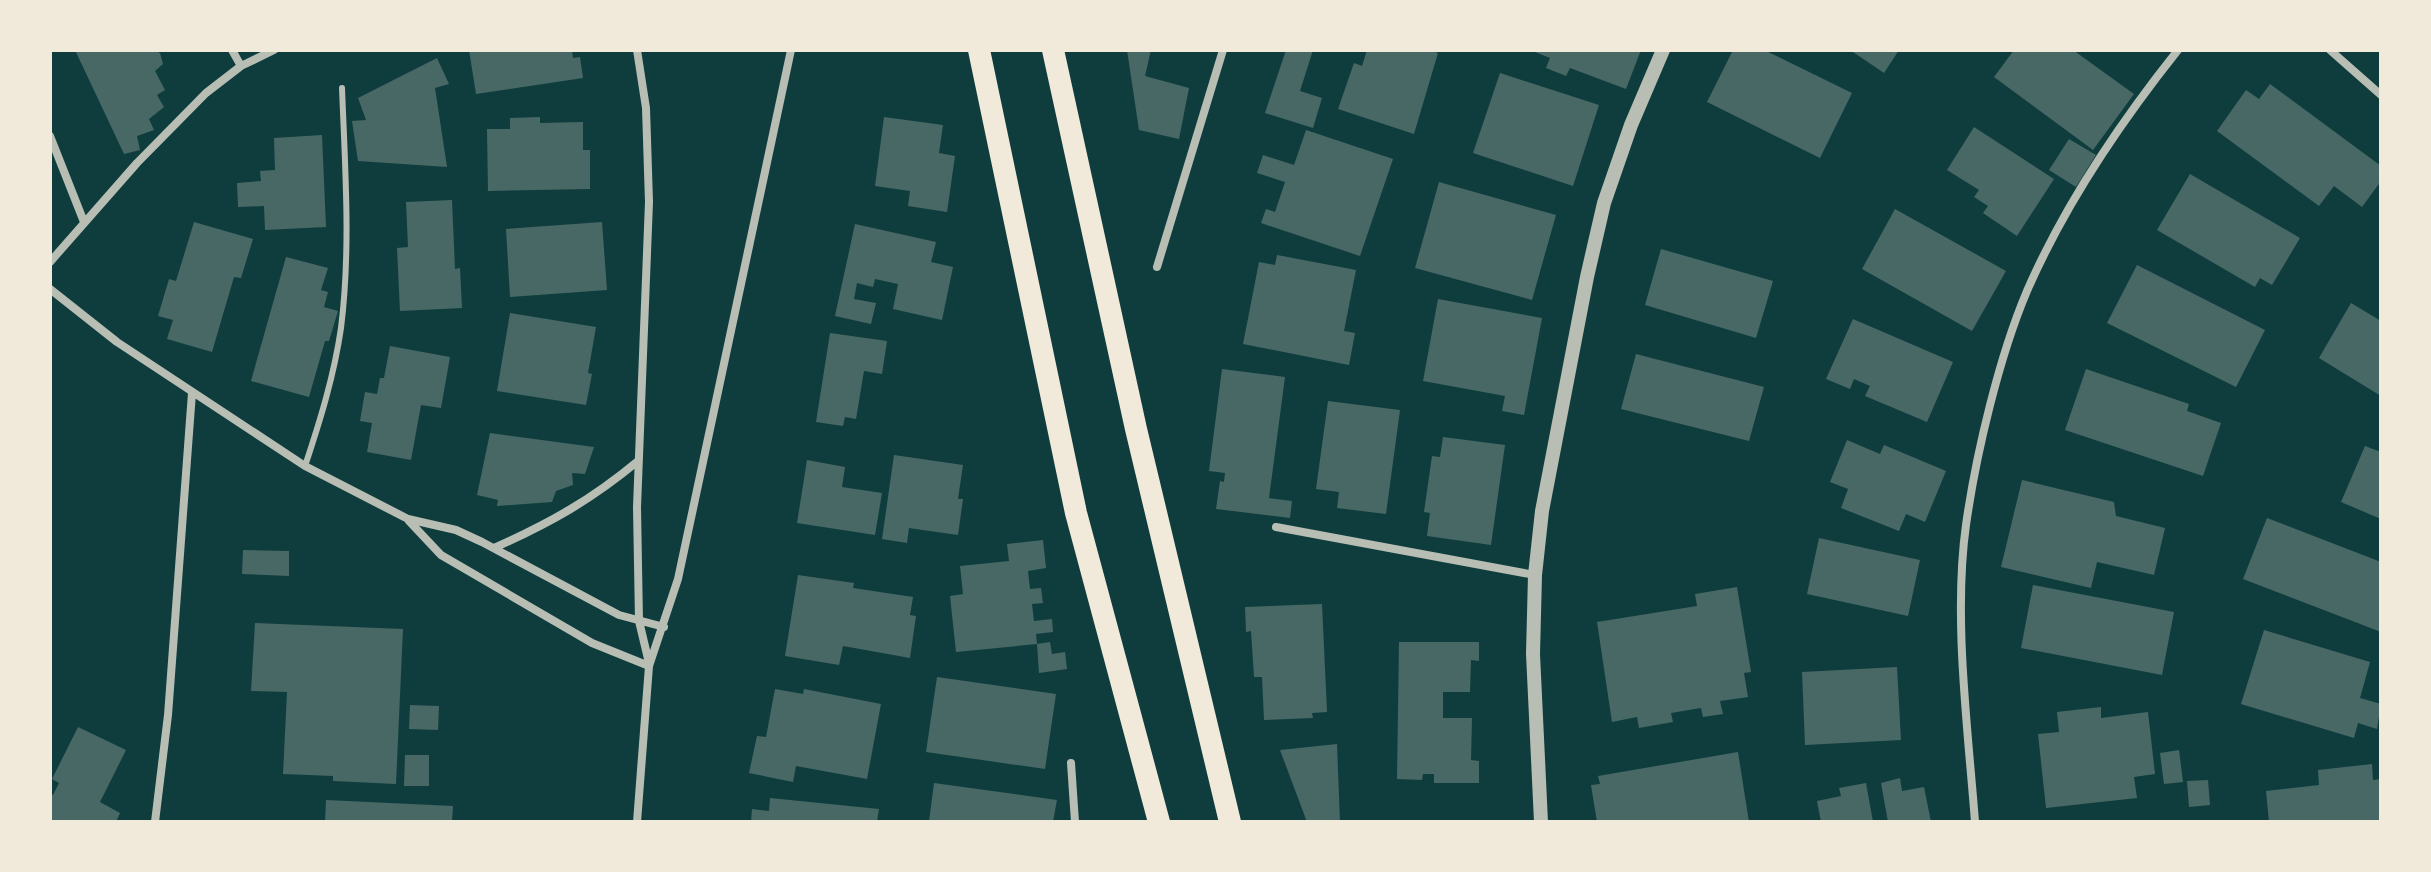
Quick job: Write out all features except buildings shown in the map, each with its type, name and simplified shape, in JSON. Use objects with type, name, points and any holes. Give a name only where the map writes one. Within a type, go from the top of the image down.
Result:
[{"type":"highway","points":[[979,50],[1076,513],[1159,822]]},
{"type":"highway","points":[[1053,50],[1136,429],[1230,822]]},
{"type":"street","points":[[232,50],[241,66]]},
{"type":"street","points":[[50,262],[170,127],[241,66],[274,50]]},
{"type":"street","points":[[637,50],[646,108],[649,202],[638,461],[639,621],[649,666]]},
{"type":"street","points":[[637,822],[649,666],[678,579],[791,50]]},
{"type":"street","points":[[1157,267],[1223,50]]},
{"type":"street","points":[[1541,822],[1533,654],[1535,575],[1542,511],[1604,203],[1631,125],[1663,50]]},
{"type":"street","points":[[1975,822],[1962,605],[1966,527],[1990,410],[2026,293],[2057,230],[2111,141],[2178,50]]},
{"type":"street","points":[[2330,50],[2381,95]]},
{"type":"street","points":[[50,136],[84,222]]},
{"type":"street","points":[[50,289],[117,342],[305,466],[408,519],[456,530],[494,548],[595,604],[664,627]]},
{"type":"street","points":[[155,822],[168,715],[192,393]]},
{"type":"street","points":[[494,548],[563,515],[600,493],[638,461]]},
{"type":"street","points":[[408,519],[441,555],[592,643],[649,666]]},
{"type":"street","points":[[1276,527],[1535,575]]},
{"type":"street","points":[[1071,763],[1075,822]]},
{"type":"lane","points":[[305,466],[326,398],[341,327],[346,205],[342,88]]}]
